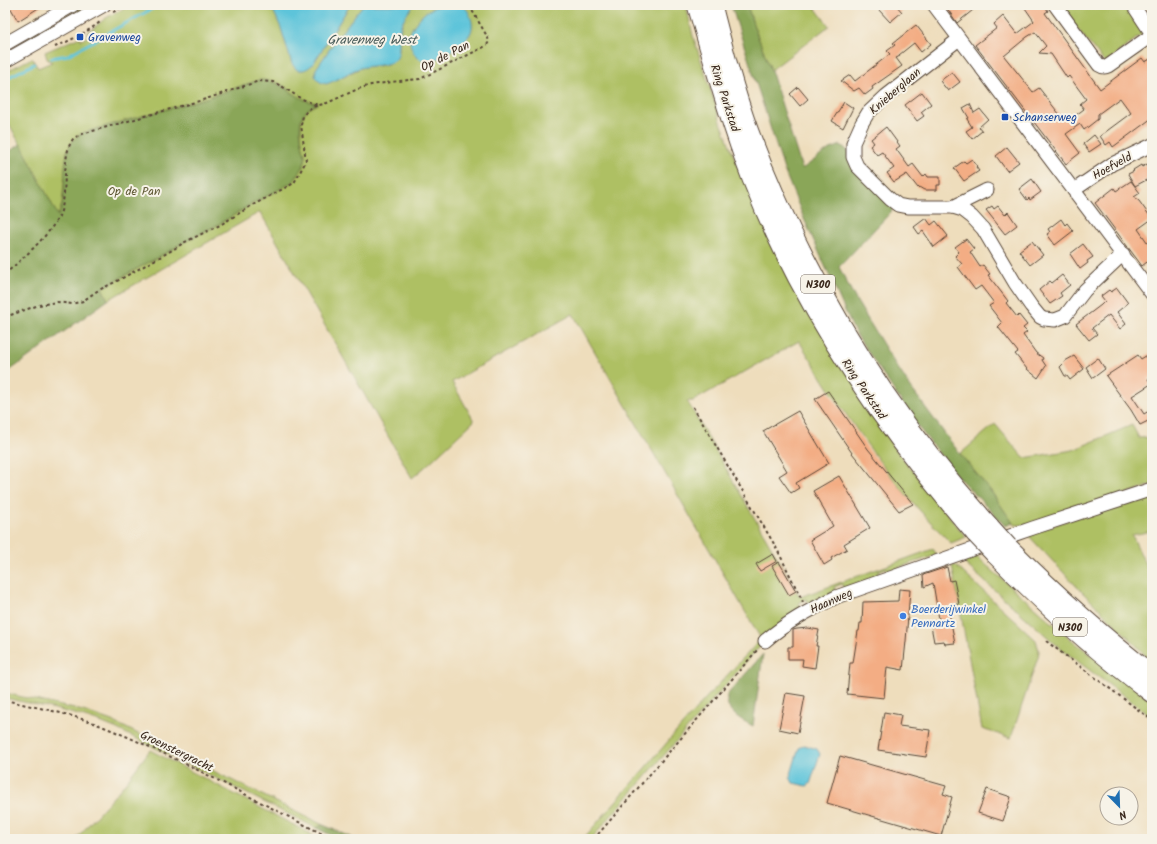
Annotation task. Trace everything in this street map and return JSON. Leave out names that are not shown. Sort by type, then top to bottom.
[{"type":"highway","name":"Ring Parkstad","points":[[697,5],[715,70],[752,178],[776,232],[809,298],[856,378],[926,474],[1002,550],[1099,633],[1152,675]]},
{"type":"highway","name":"Ring Parkstad","points":[[712,5],[730,72],[749,132],[788,224],[816,280],[843,329],[895,409],[948,478],[983,530]]},
{"type":"highway","name":"Ring Parkstad","points":[[1002,550],[1036,596],[1086,641],[1152,693]]},
{"type":"street","points":[[17,54],[7,39],[73,5]]},
{"type":"street","points":[[5,61],[104,5]]},
{"type":"street","points":[[934,5],[1152,294]]},
{"type":"street","points":[[1055,5],[1098,65],[1101,67],[1108,66],[1152,35],[1133,5]]},
{"type":"street","name":"Knieberglaan","points":[[960,39],[876,104],[865,118],[854,143],[853,156],[857,166],[894,202],[903,207],[953,207],[963,210],[977,221],[1015,283],[1031,306],[1040,317],[1044,319],[1055,320],[1065,316],[1085,290],[1122,254]]},
{"type":"street","name":"Hoefveld","points":[[1074,190],[1112,164],[1152,145]]},
{"type":"street","name":"Knieberglaan","points":[[953,207],[986,190]]},
{"type":"street","name":"Haanweg","points":[[765,641],[778,630],[808,611],[836,597],[1034,528],[1152,489]]},
{"type":"path","name":"Op de Pan","points":[[10,314],[40,305],[57,302],[72,304],[83,301],[97,291],[294,183],[306,161],[301,120],[306,112],[312,107],[327,103],[358,89],[371,85],[420,80],[486,46],[489,42],[488,38],[469,5]]},
{"type":"path","points":[[5,274],[26,256],[60,215],[68,152],[71,142],[82,134],[206,99],[259,81],[273,82],[283,86],[300,98],[314,104],[320,104]]},
{"type":"path","points":[[5,312],[10,314]]},
{"type":"path","points":[[5,317],[10,314]]},
{"type":"path","points":[[693,407],[778,549],[808,611]]},
{"type":"path","points":[[594,839],[765,641]]},
{"type":"path","points":[[1046,641],[1152,720]]},
{"type":"path","name":"Groenstergracht","points":[[5,700],[58,712],[103,726],[189,766],[333,839]]},
{"type":"green space","points":[[85,5],[92,5],[23,43],[19,42]]},
{"type":"green space","points":[[130,5],[271,5],[281,28],[292,64],[300,70],[303,70],[313,64],[350,5],[363,5],[338,37],[316,69],[326,84],[363,67],[386,65],[399,52],[401,27],[405,16],[414,5],[455,5],[434,8],[419,19],[414,26],[410,41],[412,49],[417,56],[425,62],[437,59],[449,52],[461,44],[469,35],[472,28],[471,19],[467,10],[461,5],[686,5],[693,36],[722,125],[738,167],[893,446],[966,537],[951,543],[908,497],[850,421],[799,341],[693,401],[687,401],[800,597],[933,549],[937,555],[900,567],[890,574],[887,572],[886,568],[878,571],[878,579],[843,588],[842,584],[834,587],[836,591],[813,605],[808,603],[806,599],[799,603],[801,606],[799,612],[772,632],[591,839],[583,839],[705,699],[761,639],[573,314],[452,382],[474,421],[412,478],[260,212],[108,300],[102,288],[219,224],[298,176],[305,161],[301,137],[301,120],[305,111],[317,104],[300,98],[282,85],[259,80],[206,98],[82,133],[67,151],[62,204],[58,216],[5,116],[5,72],[32,58],[38,68],[52,62],[47,59],[45,52],[80,37],[81,40],[87,37],[87,33],[106,18]]},
{"type":"green space","points":[[731,5],[747,5],[771,70],[802,169],[828,150],[841,145],[848,151],[894,206],[891,212],[839,267],[856,300],[911,388],[960,454],[990,490],[1013,523],[1005,526],[956,475],[919,428],[854,331],[784,170]]},
{"type":"green space","points":[[747,5],[813,5],[829,26],[771,70]]},
{"type":"green space","points":[[1058,5],[1129,5],[1146,31],[1105,63]]},
{"type":"green space","name":"Op de Pan","points":[[259,80],[275,83],[303,99],[318,103],[306,111],[301,121],[300,127],[305,158],[302,169],[293,182],[102,288],[108,300],[5,374],[5,154],[21,144],[58,216],[64,195],[68,149],[74,140],[82,133],[206,98]]},
{"type":"green space","points":[[995,424],[1024,458],[1073,450],[1132,425],[1139,438],[1152,437],[1152,485],[1032,525],[1014,525],[990,490],[960,454]]},
{"type":"green space","points":[[1152,492],[1152,531],[1132,535],[1147,568],[1152,567],[1152,663],[1027,534]]},
{"type":"green space","points":[[973,554],[976,555],[1073,641],[1152,701],[1152,717],[1060,648],[965,564],[965,557]]},
{"type":"green space","points":[[955,565],[1036,640],[1039,651],[1038,657],[1011,738],[982,729],[952,566]]},
{"type":"green space","points":[[763,654],[753,726],[734,714],[728,706],[727,695]]},
{"type":"green space","points":[[5,693],[83,711],[112,721],[323,825],[316,828],[115,728],[75,714],[5,698]]},
{"type":"green space","points":[[150,750],[318,839],[76,839],[122,787]]},
{"type":"green space","points":[[323,825],[354,839],[339,839],[316,828]]},
{"type":"water","name":"Gravenweg West","points":[[271,5],[350,5],[313,64],[306,69],[297,70],[292,64],[281,28]]},
{"type":"water","name":"Gravenweg West","points":[[363,5],[414,5],[401,26],[399,33],[398,57],[392,62],[360,68],[326,84],[320,82],[315,77],[316,69],[338,37]]},
{"type":"water","name":"Gravenweg West","points":[[460,5],[467,9],[472,24],[470,34],[459,45],[436,59],[424,61],[419,58],[412,49],[410,43],[413,26],[426,12],[433,8],[438,6]]},
{"type":"water","points":[[804,745],[817,749],[820,754],[810,784],[807,786],[793,783],[790,777],[799,748]]},
{"type":"building","points":[[9,5],[43,5],[18,21]]},
{"type":"building","points":[[886,5],[896,5],[902,12],[890,22],[878,9]]},
{"type":"building","points":[[945,5],[969,5],[973,10],[957,23]]},
{"type":"building","points":[[1023,5],[1044,5],[1048,11],[1045,13],[1100,89],[1142,58],[1145,62],[1152,58],[1152,118],[1113,147],[1110,142],[1106,145],[1100,136],[1131,113],[1120,98],[1098,114],[1098,119],[1084,130],[1080,124],[1066,134],[1080,153],[1066,164],[975,45],[997,28],[994,24],[1003,16],[1017,34],[1034,21]],"holes":[[[1035,32],[1046,46],[1039,53],[1051,54],[1067,78],[1069,76],[1086,99],[1080,104],[1084,109],[1068,121],[1060,115],[1039,88],[1033,92],[1004,56]]]},
{"type":"building","points":[[916,25],[931,44],[921,52],[914,43],[896,58],[902,66],[872,87],[873,89],[865,95],[859,88],[854,91],[841,81],[850,75],[855,81],[890,54],[887,51],[895,45],[893,43]]},
{"type":"building","points":[[952,72],[960,82],[948,91],[940,81]]},
{"type":"building","points":[[798,87],[808,99],[800,106],[790,94]]},
{"type":"building","points":[[922,92],[931,104],[921,112],[924,116],[917,121],[905,105]]},
{"type":"building","points":[[844,102],[853,108],[843,128],[832,121]]},
{"type":"building","points":[[970,104],[974,113],[980,109],[988,119],[979,127],[982,131],[972,139],[966,131],[972,127],[963,108]]},
{"type":"building","points":[[886,127],[900,146],[896,149],[909,167],[913,164],[923,177],[926,174],[928,177],[940,177],[940,185],[937,185],[937,190],[924,190],[919,187],[918,188],[907,174],[894,182],[887,173],[894,168],[882,152],[877,155],[870,146],[874,143],[871,139]]},
{"type":"building","points":[[1094,135],[1101,144],[1089,152],[1083,144]]},
{"type":"building","points":[[1007,147],[1019,162],[1007,171],[996,156]]},
{"type":"building","points":[[972,159],[979,171],[964,181],[954,168],[964,161],[966,163]]},
{"type":"building","points":[[1147,164],[1152,173],[1152,177],[1135,186],[1128,174],[1141,165],[1142,167]]},
{"type":"building","points":[[1032,179],[1041,192],[1030,200],[1029,198],[1027,200],[1019,189]]},
{"type":"building","points":[[1131,181],[1140,193],[1134,197],[1139,201],[1152,219],[1138,229],[1152,249],[1152,270],[1147,262],[1142,266],[1095,203],[1114,188],[1116,191]]},
{"type":"building","points":[[992,206],[994,209],[998,206],[1005,215],[1008,212],[1017,225],[1005,234],[986,210]]},
{"type":"building","points":[[926,218],[931,225],[936,221],[948,236],[934,247],[923,231],[919,234],[914,227]]},
{"type":"building","points":[[1061,219],[1065,225],[1067,223],[1073,231],[1055,245],[1047,234],[1050,232],[1048,229]]},
{"type":"building","points":[[966,239],[974,249],[970,252],[980,267],[983,265],[990,274],[988,275],[1008,301],[1006,303],[1017,317],[1019,315],[1027,325],[1023,328],[1027,332],[1023,335],[1036,353],[1043,358],[1042,360],[1046,366],[1038,378],[1027,369],[1015,354],[1018,352],[998,327],[1002,323],[989,306],[994,303],[981,286],[975,290],[958,267],[962,264],[955,256],[959,252],[955,247]]},
{"type":"building","points":[[1032,241],[1043,255],[1030,265],[1019,251]]},
{"type":"building","points":[[1083,244],[1093,257],[1080,269],[1070,254]]},
{"type":"building","points":[[1062,275],[1070,285],[1060,293],[1062,296],[1050,304],[1039,290],[1050,281],[1052,283]]},
{"type":"building","points":[[1117,288],[1128,303],[1117,312],[1126,324],[1120,329],[1109,315],[1092,328],[1097,334],[1089,340],[1076,324],[1105,301],[1101,296],[1109,290],[1111,292]]},
{"type":"building","points":[[1152,352],[1152,377],[1148,379],[1151,384],[1132,396],[1144,414],[1152,409],[1152,419],[1140,425],[1106,376],[1138,355],[1141,359]]},
{"type":"building","points":[[1074,356],[1084,369],[1070,380],[1067,376],[1065,376],[1060,367],[1065,361]]},
{"type":"building","points":[[1098,358],[1105,369],[1093,378],[1086,367]]},
{"type":"building","points":[[828,391],[868,449],[913,504],[899,511],[852,453],[815,399]]},
{"type":"building","points":[[798,411],[829,463],[796,483],[799,488],[791,493],[779,476],[787,471],[763,431]]},
{"type":"building","points":[[839,476],[870,528],[844,544],[847,549],[831,558],[832,560],[824,565],[810,540],[833,526],[813,491]]},
{"type":"building","points":[[773,554],[777,561],[760,571],[756,564]]},
{"type":"building","points":[[779,562],[796,591],[789,595],[772,566]]},
{"type":"building","points":[[947,567],[950,581],[954,580],[959,604],[948,607],[955,643],[945,644],[944,641],[934,642],[931,626],[940,625],[933,583],[924,587],[923,575]]},
{"type":"building","points":[[899,589],[910,590],[903,670],[887,667],[884,698],[847,694],[850,663],[853,663],[858,631],[860,623],[862,623],[863,602],[898,601]]},
{"type":"building","points":[[808,628],[819,630],[816,646],[818,646],[815,668],[802,666],[803,659],[788,659],[788,647],[793,647],[793,630]]},
{"type":"building","points":[[786,693],[805,696],[798,733],[779,729]]},
{"type":"building","points":[[884,712],[901,715],[899,726],[930,730],[926,757],[878,750]]},
{"type":"building","points":[[840,756],[946,786],[943,794],[952,797],[941,836],[827,803]]},
{"type":"building","points":[[987,789],[1011,797],[1003,821],[978,813]]},
{"type":"waterway","points":[[51,58],[68,55],[159,5]]},
{"type":"waterway","points":[[5,79],[34,64]]},
{"type":"place","name":"Gravenweg","points":[[80,37]]},
{"type":"place","name":"Schanserweg","points":[[1005,117]]},
{"type":"place","name":"Boerderijwinkel Pennartz","points":[[903,616]]}]
